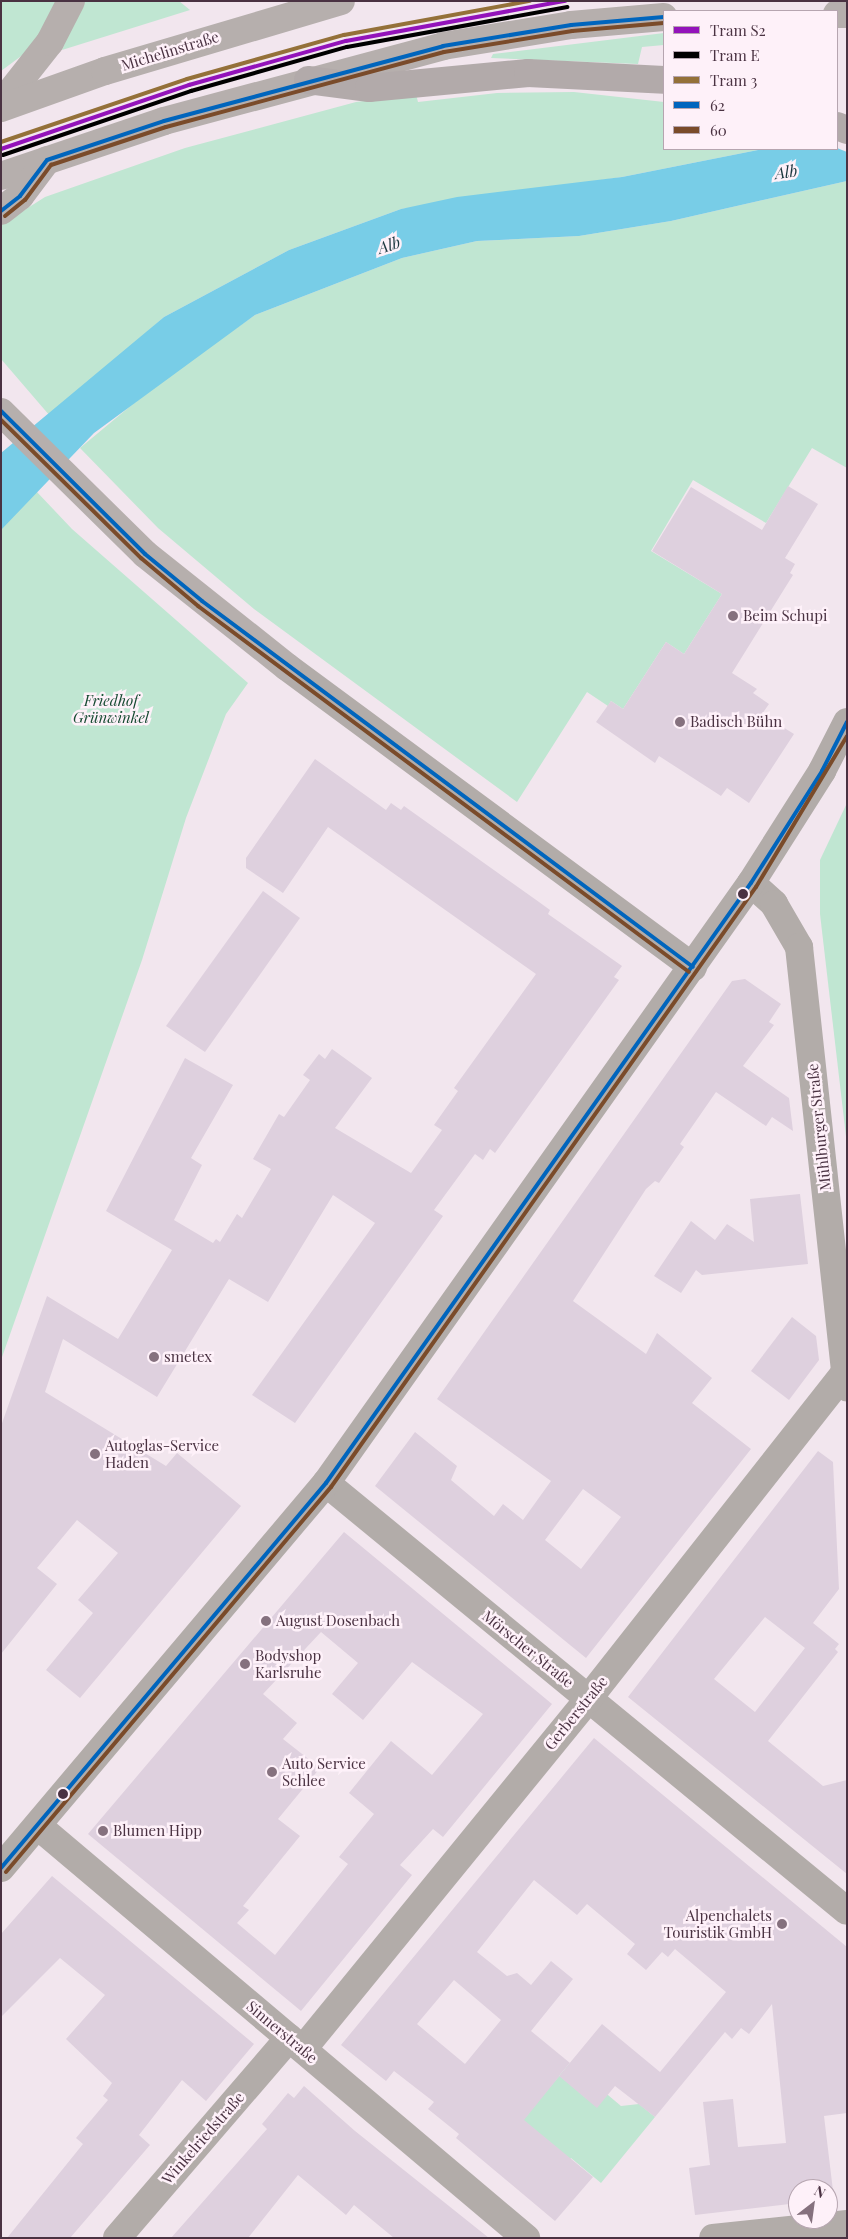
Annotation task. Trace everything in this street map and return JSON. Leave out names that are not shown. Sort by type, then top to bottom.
[{"type":"highway","points":[[308,80],[369,88],[467,77],[582,72],[663,80]]},
{"type":"main road","points":[[1,104],[50,42],[71,1]]},
{"type":"main road","name":"Michelinstraße","points":[[1,108],[114,68],[329,2]]},
{"type":"main road","points":[[1,176],[47,160],[308,80],[443,46],[571,25],[663,17]]},
{"type":"main road","points":[[1,211],[20,196],[47,160]]},
{"type":"main road","points":[[2,413],[145,554],[287,667]]},
{"type":"street","points":[[287,667],[693,967]]},
{"type":"street","points":[[1,1868],[326,1483],[751,883],[822,772],[847,722]]},
{"type":"street","name":"Mühlburger Straße","points":[[751,883],[774,904],[799,947],[846,1380]]},
{"type":"street","name":"Gerberstraße","points":[[296,2043],[588,1699],[846,1380]]},
{"type":"street","name":"Mörscher Straße","points":[[326,1483],[847,1911]]},
{"type":"street","name":"Sinnerstraße","points":[[38,1826],[526,2238]]},
{"type":"street","name":"Winkelriedstraße","points":[[116,2238],[296,2043]]},
{"type":"street","points":[[713,2238],[847,2224]]},
{"type":"green space","points":[[1,1],[57,1],[50,20],[24,54],[1,71]]},
{"type":"green space","points":[[81,1],[179,1],[190,10],[62,50]]},
{"type":"green space","points":[[663,33],[663,45],[642,47],[638,64],[491,58],[493,54]]},
{"type":"green space","points":[[574,92],[663,102],[663,150],[758,150],[622,177],[401,209],[289,250],[164,317],[50,416],[1,359],[1,225],[45,197],[185,148],[356,102],[416,94],[418,102],[497,93]]},
{"type":"green space","points":[[847,181],[847,468],[812,448],[766,523],[693,480],[651,551],[722,594],[684,654],[666,642],[623,709],[611,701],[608,706],[587,692],[517,802],[254,609],[158,528],[80,448],[157,384],[255,315],[402,258],[477,241],[579,236],[671,221]]},
{"type":"green space","name":"Friedhof Grünwinkel","points":[[1,454],[72,529],[248,683],[226,714],[186,818],[142,960],[1,1360]]},
{"type":"green space","points":[[847,803],[847,1145],[820,914],[820,860]]},
{"type":"green space","points":[[570,2063],[621,2106],[639,2104],[655,2117],[601,2183],[571,2158],[565,2165],[519,2124]]},
{"type":"water","name":"Alb","points":[[838,148],[847,152],[847,181],[671,221],[579,236],[477,241],[402,258],[255,315],[94,433],[1,530],[1,453],[164,317],[289,250],[401,209],[457,197],[622,177],[758,150],[838,150]]},
{"type":"building","points":[[788,486],[818,504],[785,558],[795,564],[790,573],[793,575],[732,673],[757,689],[753,693],[769,704],[762,714],[794,734],[749,803],[727,788],[721,796],[659,756],[655,763],[596,722],[611,701],[623,709],[666,642],[684,654],[722,594],[652,551],[691,487],[762,530]]},
{"type":"building","points":[[315,759],[386,810],[391,803],[401,810],[404,806],[539,902],[550,910],[548,914],[622,966],[614,977],[619,980],[495,1153],[490,1149],[483,1160],[475,1154],[434,1210],[443,1216],[295,1423],[252,1395],[375,1223],[333,1195],[268,1302],[229,1279],[157,1397],[63,1339],[45,1392],[166,1466],[177,1453],[241,1506],[80,1698],[46,1670],[93,1613],[78,1600],[118,1553],[77,1520],[37,1568],[57,1584],[1,1654],[1,1426],[47,1296],[118,1339],[172,1250],[106,1211],[185,1058],[233,1085],[191,1158],[202,1165],[174,1220],[213,1243],[216,1239],[220,1242],[237,1214],[242,1218],[271,1169],[253,1159],[279,1114],[284,1117],[310,1080],[303,1075],[319,1054],[325,1059],[332,1049],[372,1078],[335,1128],[411,1173],[442,1130],[434,1125],[458,1091],[454,1088],[536,974],[328,827],[283,893],[246,868],[246,858]]},
{"type":"building","points":[[263,891],[300,918],[205,1052],[166,1026]]},
{"type":"building","points":[[745,979],[781,1004],[769,1022],[774,1025],[743,1066],[789,1098],[793,1131],[772,1117],[766,1126],[716,1092],[680,1144],[684,1147],[659,1183],[655,1181],[646,1189],[573,1301],[646,1354],[657,1333],[712,1378],[692,1403],[751,1449],[586,1658],[375,1486],[415,1432],[457,1466],[451,1480],[494,1516],[503,1504],[523,1520],[551,1481],[437,1399],[732,981]],"holes":[[[583,1489],[621,1517],[581,1569],[545,1540]]]},
{"type":"building","points":[[800,1194],[808,1264],[702,1275],[696,1270],[681,1293],[654,1276],[691,1221],[715,1240],[727,1224],[754,1242],[750,1199]]},
{"type":"building","points":[[792,1317],[816,1336],[819,1360],[789,1400],[751,1371]]},
{"type":"building","points":[[818,1451],[833,1462],[839,1589],[813,1623],[839,1644],[835,1649],[838,1652],[768,1741],[823,1786],[847,1780],[847,1874],[628,1697]],"holes":[[[765,1617],[805,1648],[755,1712],[714,1679]]]},
{"type":"building","points":[[344,1532],[552,1704],[443,1837],[433,1829],[400,1865],[412,1875],[301,2011],[88,1834]],"holes":[[[321,1632],[358,1663],[332,1694],[363,1720],[412,1662],[483,1714],[432,1775],[391,1741],[349,1793],[374,1814],[339,1857],[348,1864],[275,1955],[237,1923],[249,1910],[243,1906],[300,1836],[278,1819],[320,1768],[283,1739],[297,1723],[263,1694]]]},
{"type":"building","points":[[594,1738],[847,1947],[847,2113],[824,2116],[832,2179],[788,2179],[788,2204],[695,2215],[689,2168],[710,2165],[703,2102],[733,2099],[738,2147],[786,2143],[772,2004],[749,2034],[741,2028],[732,2039],[725,2032],[655,2117],[615,2086],[597,2108],[559,2076],[524,2120],[593,2177],[555,2221],[456,2138],[459,2134],[428,2109],[434,2102],[394,2071],[386,2081],[341,2045]],"holes":[[[534,1880],[577,1915],[587,1904],[635,1944],[627,1954],[646,1970],[662,1952],[668,1957],[675,1949],[726,1992],[660,2072],[602,2024],[570,2063],[531,2031],[573,1979],[551,1961],[531,1985],[517,1973],[507,1976],[477,1952]],[[454,1980],[501,2020],[465,2064],[417,2024]]]},
{"type":"building","points":[[52,1876],[254,2044],[206,2101],[182,2080],[139,2135],[150,2145],[70,2238],[7,2238],[83,2144],[76,2138],[108,2100],[103,2096],[112,2083],[66,2039],[105,1995],[60,1958],[1,2017],[1,1934]]},
{"type":"building","points":[[304,2086],[355,2131],[489,2238],[394,2238],[354,2205],[346,2215],[298,2175],[248,2238],[171,2238],[267,2129],[262,2124],[288,2093],[294,2098]]},
{"type":"tram line","name":"3","points":[[1,142],[187,79],[344,35],[530,1]]},
{"type":"tram line","name":"S2","points":[[1,149],[189,85],[346,41],[565,1]]},
{"type":"tram line","name":"E","points":[[3,155],[191,91],[347,47],[567,7]]},
{"type":"transit line","name":"62","points":[[1,211],[20,196],[47,160],[164,121],[443,46],[571,25],[663,17]]},
{"type":"transit line","name":"60","points":[[5,216],[25,200],[51,165],[166,127],[444,52],[572,31],[663,23]]},
{"type":"transit line","name":"62","points":[[1,411],[145,554],[202,601],[693,967]]},
{"type":"transit line","name":"60","points":[[1,420],[141,558],[198,606],[689,972]]},
{"type":"transit line","name":"62","points":[[1,1868],[326,1483],[751,883],[822,771],[847,722]]},
{"type":"transit line","name":"60","points":[[6,1872],[331,1487],[756,887],[847,736]]},
{"type":"place","name":"Beim Schupi","points":[[733,616]]},
{"type":"place","name":"Badisch Bühn","points":[[680,722]]},
{"type":"place","name":"smetex","points":[[154,1357]]},
{"type":"place","name":"Autoglas-Service Haden","points":[[95,1454]]},
{"type":"place","name":"August Dosenbach","points":[[266,1621]]},
{"type":"place","name":"Bodyshop Karlsruhe","points":[[245,1664]]},
{"type":"place","name":"Auto Service Schlee","points":[[272,1772]]},
{"type":"place","name":"Blumen Hipp","points":[[103,1831]]},
{"type":"place","name":"Alpenchalets Touristik GmbH","points":[[782,1924]]}]
